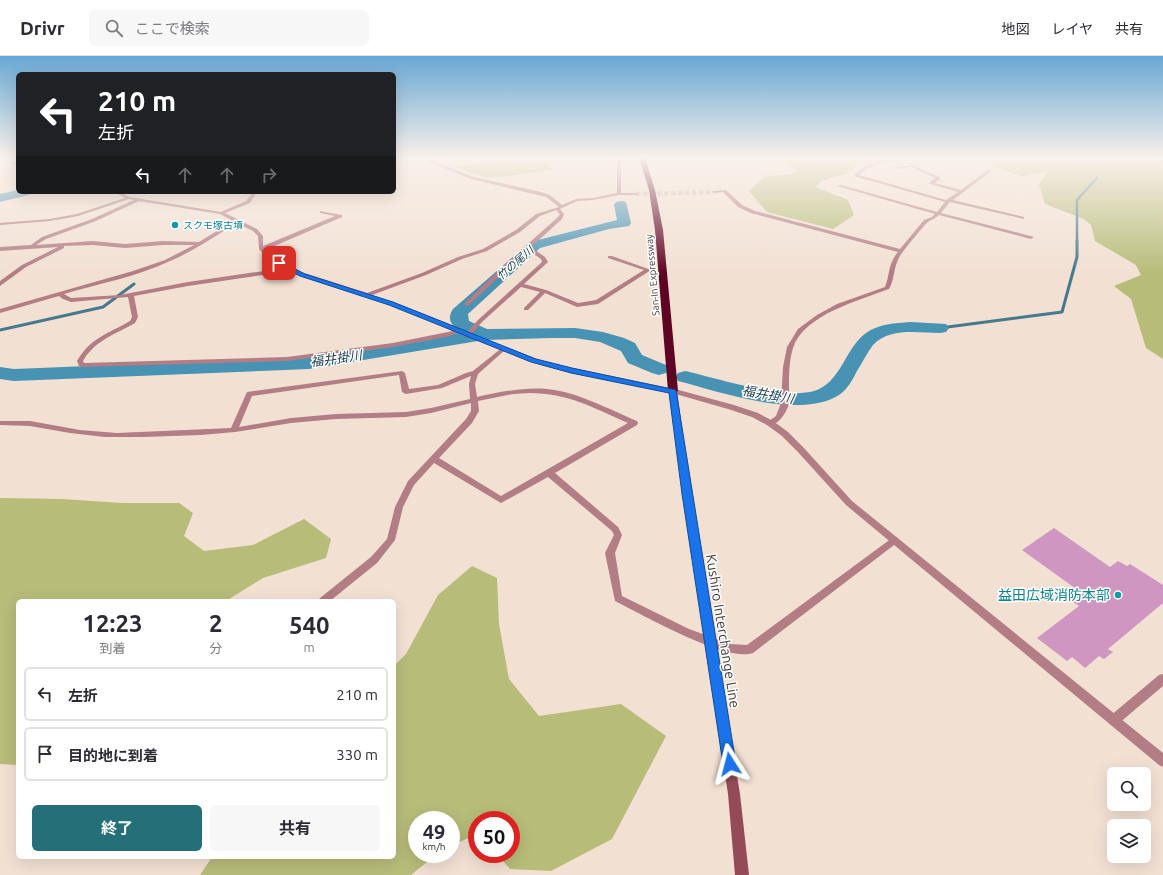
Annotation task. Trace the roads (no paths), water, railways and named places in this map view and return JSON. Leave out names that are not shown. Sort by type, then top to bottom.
[{"type":"highway","name":"San-In Expressway","points":[[653,196],[659,230],[673,391]]},
{"type":"main road","name":"Kushiro Interchange Line","points":[[673,391],[687,494],[734,794],[742,875]]},
{"type":"street","points":[[125,196],[221,213],[255,230],[260,236],[261,248],[269,257],[289,269],[428,317],[458,331],[534,360],[571,370],[673,391],[731,407],[770,422],[800,449],[849,503],[1163,761]]},
{"type":"street","points":[[221,213],[248,202],[253,196]]},
{"type":"street","points":[[467,304],[560,218],[562,214],[560,208],[548,196]]},
{"type":"street","points":[[367,295],[424,274],[460,258],[485,250],[518,231],[538,215],[560,208],[576,200],[607,196]]},
{"type":"street","points":[[730,196],[740,206],[767,217],[901,251]]},
{"type":"street","points":[[875,196],[938,214],[1031,237]]},
{"type":"street","points":[[931,196],[1022,218]]},
{"type":"street","points":[[770,422],[779,417],[785,403],[786,367],[790,346],[800,330],[819,316],[839,305],[887,288],[891,279],[892,267],[901,251],[926,221],[934,218],[955,196]]},
{"type":"street","points":[[0,224],[50,220],[78,215],[129,198]]},
{"type":"street","points":[[32,246],[44,238],[94,220],[140,199]]},
{"type":"street","points":[[261,248],[270,246],[340,216],[322,212]]},
{"type":"street","points":[[0,312],[167,261],[236,221]]},
{"type":"street","points":[[0,249],[93,243],[126,246],[163,243],[200,243]]},
{"type":"street","points":[[0,284],[24,266],[63,246]]},
{"type":"street","points":[[468,335],[480,321],[545,262],[543,258],[527,247]]},
{"type":"street","points":[[520,285],[544,291],[577,305],[598,302],[648,270],[610,257]]},
{"type":"street","points":[[61,294],[64,298],[71,300],[131,296],[188,284],[289,269]]},
{"type":"street","points":[[526,309],[544,291]]},
{"type":"street","points":[[131,296],[135,317],[133,322],[107,334],[96,341],[84,353],[80,361],[81,365],[287,359],[393,345],[446,335],[458,331]]},
{"type":"street","points":[[234,430],[249,394],[402,373],[406,392],[440,387],[468,374],[475,373],[503,349]]},
{"type":"street","points":[[325,599],[374,560],[391,540],[399,507],[411,483],[469,421],[475,411],[472,399],[472,384],[475,373]]},
{"type":"street","points":[[0,423],[10,422],[35,424],[81,433],[180,434],[234,430],[294,420],[339,416],[389,416],[416,413],[451,406],[472,399],[522,392],[546,391],[565,395],[634,423],[501,500],[434,458]]},
{"type":"street","points":[[548,473],[615,529],[618,535],[610,553],[618,598],[685,632],[730,649],[749,650],[895,540]]},
{"type":"street","points":[[1114,720],[1163,679]]},
{"type":"waterway","points":[[0,198],[7,196]]},
{"type":"waterway","points":[[940,328],[1062,312],[1077,257],[1077,200],[1080,196]]},
{"type":"waterway","name":"竹の尾川","points":[[484,335],[460,324],[459,313],[535,245],[608,225],[624,223],[621,205]]},
{"type":"waterway","points":[[0,330],[103,307],[134,284]]},
{"type":"waterway","name":"福井掛川","points":[[685,377],[751,393],[787,399],[816,397],[829,392],[841,382],[861,349],[873,336],[880,332],[895,328],[940,328]]},
{"type":"waterway","name":"福井掛川","points":[[484,335],[575,333],[603,337],[628,347],[635,359],[659,369]]},
{"type":"waterway","name":"福井掛川","points":[[0,373],[14,375],[309,363],[484,335]]},
{"type":"place","name":"スクモ塚古墳","points":[[175,225]]},
{"type":"place","name":"益田広域消防本部","points":[[1118,595]]}]
